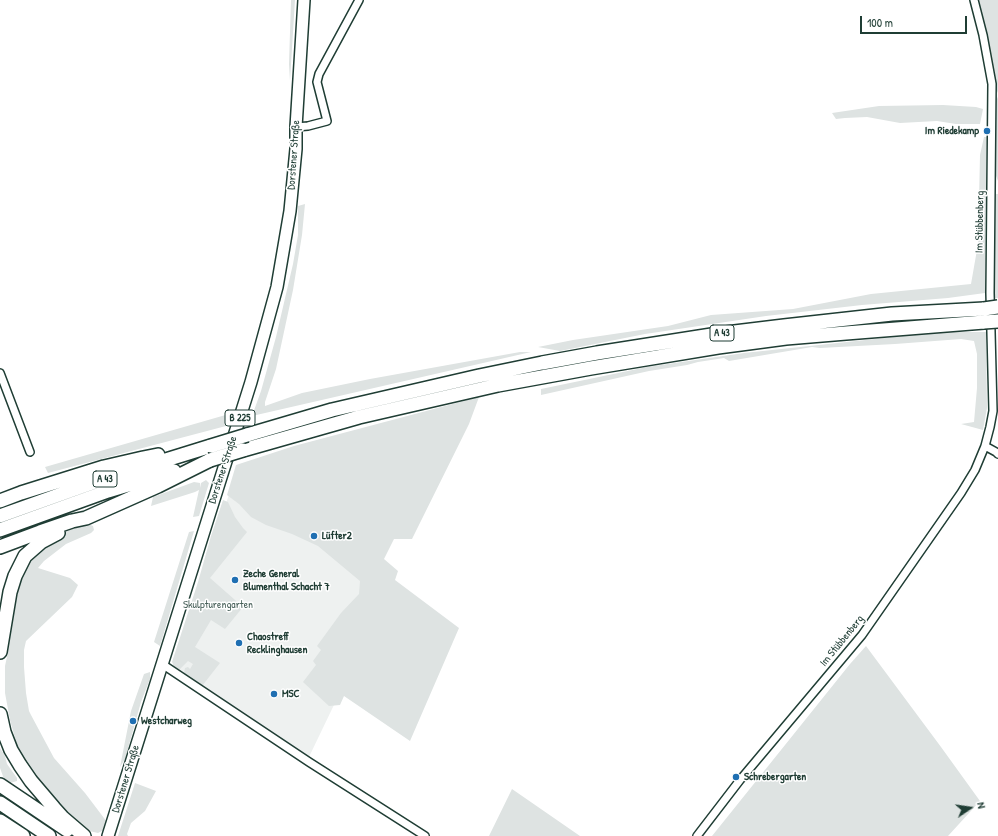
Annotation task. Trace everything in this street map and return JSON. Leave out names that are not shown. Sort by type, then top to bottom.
[{"type":"highway","name":"A 43","points":[[0,516],[95,482],[340,408],[542,363],[718,334],[784,326],[892,314],[998,308]]},
{"type":"highway","name":"A 43","points":[[0,530],[108,491],[243,450],[374,414],[498,385],[711,348],[786,338],[998,321]]},
{"type":"highway","points":[[0,501],[104,467],[142,458],[211,446]]},
{"type":"highway","points":[[0,547],[72,521],[86,518],[158,486],[210,460]]},
{"type":"highway","points":[[0,496],[21,493]]},
{"type":"highway","points":[[0,652],[10,592],[15,576],[25,556],[41,542],[78,524],[86,518]]},
{"type":"highway","points":[[0,714],[11,750],[20,765],[63,818],[84,836]]},
{"type":"highway","points":[[0,785],[75,836]]},
{"type":"highway","points":[[0,803],[49,836]]},
{"type":"highway","points":[[0,821],[22,836]]},
{"type":"highway","points":[[0,833],[6,836]]},
{"type":"main road","name":"Dorstener Straße","points":[[108,836],[251,382],[277,287],[290,211],[296,149],[304,0]]},
{"type":"street","points":[[296,127],[308,126],[328,121],[317,82],[319,74],[359,0]]},
{"type":"street","name":"Im Stübbenberg","points":[[697,836],[740,780],[862,636],[992,446],[990,428],[992,411],[990,293],[995,192],[992,84],[983,35],[974,0]]},
{"type":"street","points":[[0,373],[30,452]]},
{"type":"street","points":[[992,446],[998,454]]},
{"type":"street","points":[[162,664],[309,762],[425,836]]},
{"type":"shaded area","name":"Zeche General Blumenthal Schacht 7","points":[[235,476],[394,580],[308,759],[173,665]]},
{"type":"green space","points":[[291,0],[295,0],[290,81],[289,64]]},
{"type":"green space","points":[[977,0],[998,0],[998,93],[994,85],[988,41]]},
{"type":"green space","points":[[994,90],[998,99],[998,181],[995,173]]},
{"type":"green space","points":[[943,105],[976,107],[983,109],[980,124],[956,124],[937,121],[900,123],[867,117],[836,119],[832,113],[879,106]]},
{"type":"green space","points":[[984,137],[987,137],[985,293],[766,316],[645,334],[560,351],[538,347],[573,340],[668,326],[711,315],[793,309],[871,294],[971,284],[978,244],[980,155]]},
{"type":"green space","points":[[993,194],[998,194],[998,298],[992,298]]},
{"type":"green space","points":[[305,204],[302,235],[293,290],[276,369],[265,406],[302,393],[370,379],[520,352],[531,352],[252,416],[261,391],[276,337],[293,264],[298,235],[298,206]]},
{"type":"green space","points":[[940,332],[986,332],[987,408],[983,430],[961,424],[974,422],[977,388],[977,354],[974,341],[961,339],[895,344],[820,348],[812,347],[729,361],[724,358],[649,371],[541,395],[541,389],[647,367],[744,353]]},
{"type":"green space","points":[[479,397],[469,424],[412,539],[394,539],[384,559],[398,571],[395,580],[459,628],[410,741],[344,696],[340,705],[329,706],[303,682],[316,665],[313,661],[321,650],[317,646],[341,613],[359,594],[360,581],[318,546],[292,534],[266,525],[251,517],[239,504],[227,495],[236,465],[294,446]]},
{"type":"green space","points":[[229,414],[226,426],[48,473],[45,467]]},
{"type":"green space","points":[[206,480],[209,483],[199,516],[193,517],[199,490],[151,506],[153,497],[194,482],[200,483],[200,488],[201,483]]},
{"type":"green space","name":"Skulpturengarten","points":[[223,500],[228,502],[235,517],[247,532],[210,578],[243,607],[225,629],[211,620],[195,647],[220,663],[202,686],[184,673],[185,668],[188,667],[190,669],[193,664],[188,661],[179,670],[172,662]]},
{"type":"green space","points":[[88,524],[93,526],[94,530],[91,533],[66,544],[44,561],[38,568],[70,578],[78,585],[72,597],[26,641],[24,650],[24,667],[29,711],[54,758],[85,793],[107,822],[104,830],[98,833],[85,830],[78,825],[48,794],[29,768],[17,745],[5,693],[5,666],[13,606],[23,573],[34,555],[51,541],[65,532]]},
{"type":"green space","points":[[194,531],[160,646],[154,642],[189,532]]},
{"type":"green space","points":[[866,646],[980,801],[948,836],[712,836],[850,664]]},
{"type":"green space","points":[[150,672],[150,679],[141,702],[125,759],[120,767],[131,711],[144,674]]},
{"type":"green space","points":[[0,748],[5,756],[7,764],[17,778],[17,781],[10,783],[4,779],[0,768]]},
{"type":"green space","points":[[135,783],[156,791],[145,811],[131,823],[127,834],[128,836],[118,836]]},
{"type":"green space","points":[[512,789],[580,836],[489,836]]},
{"type":"place","name":"Im Riedekamp","points":[[987,131]]},
{"type":"place","name":"Lüfter2","points":[[314,536]]},
{"type":"place","name":"Zeche General Blumenthal Schacht 7","points":[[235,580]]},
{"type":"place","name":"Chaostreff Recklinghausen","points":[[239,643]]},
{"type":"place","name":"MSC","points":[[274,694]]},
{"type":"place","name":"Westcharweg","points":[[133,721]]},
{"type":"place","name":"Schrebergarten","points":[[736,777]]}]
